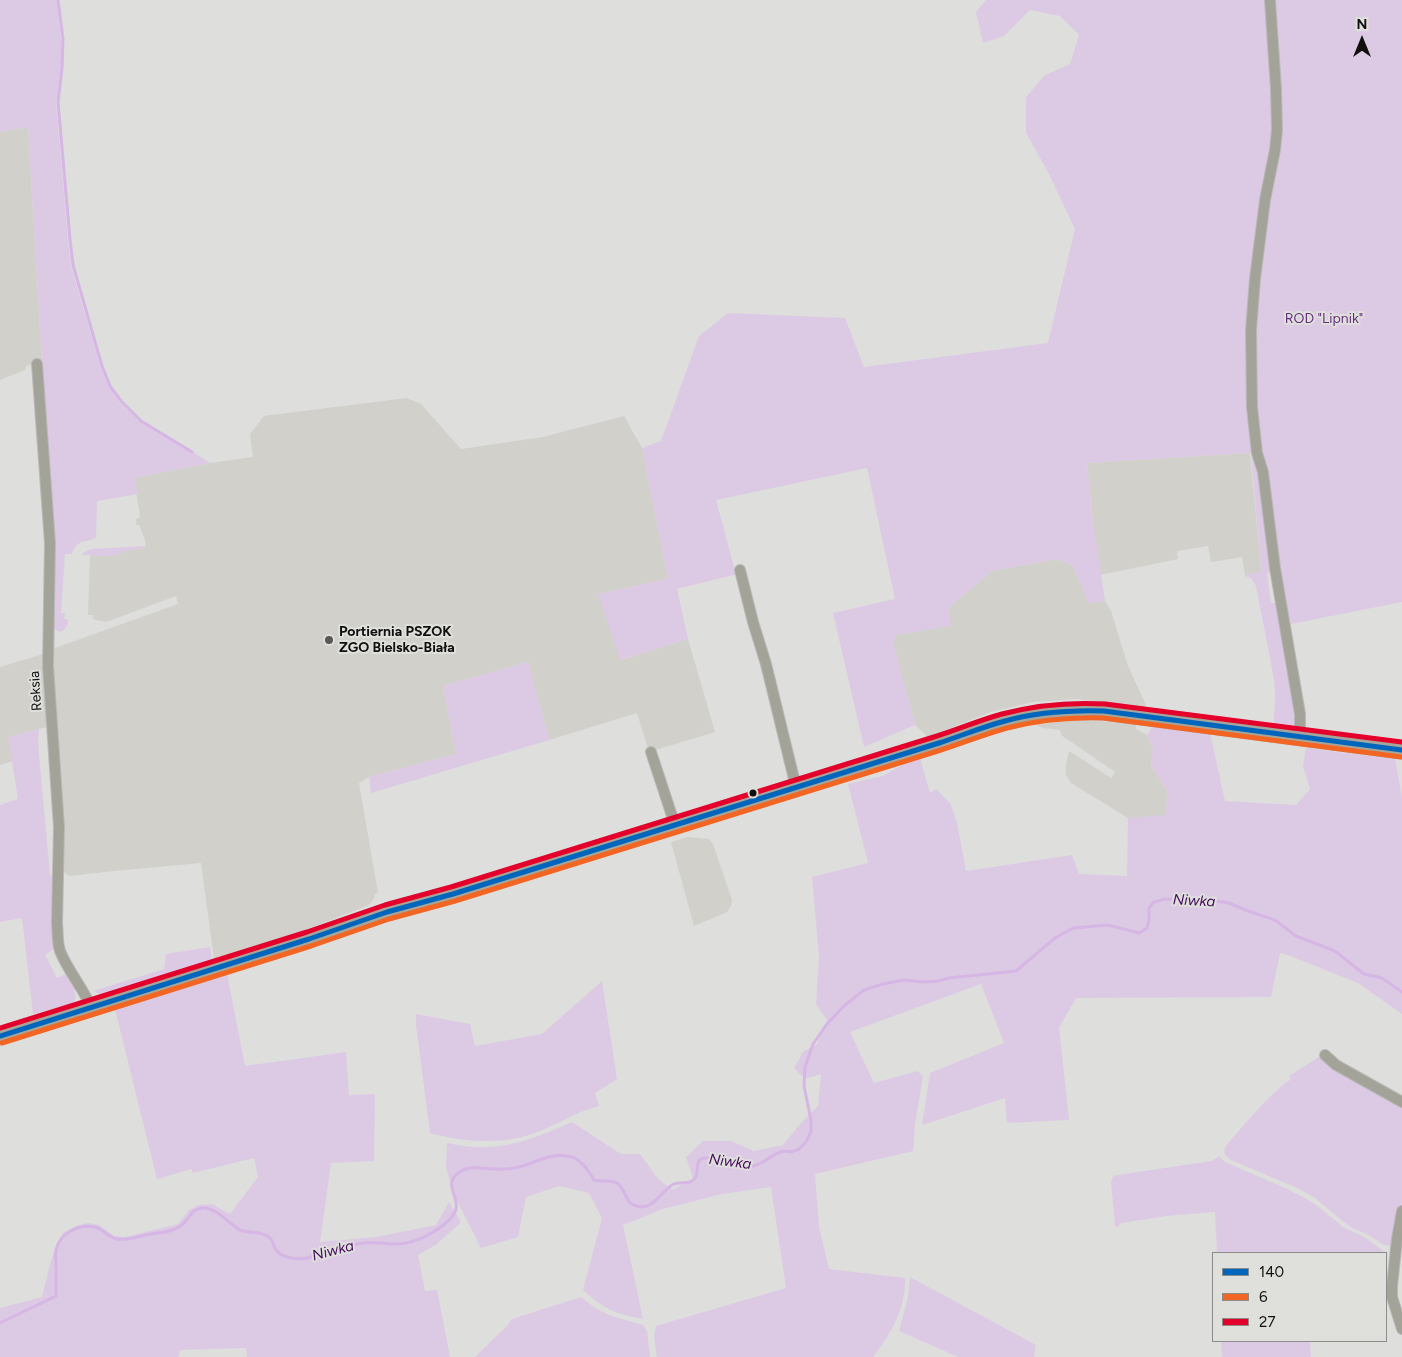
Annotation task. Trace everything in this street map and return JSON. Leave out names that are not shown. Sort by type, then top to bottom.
[{"type":"main road","points":[[0,1036],[309,939],[387,912],[453,894],[1004,721],[1045,712],[1074,710],[1104,712],[1402,750]]},
{"type":"street","points":[[1270,0],[1277,130],[1276,150],[1265,200],[1254,289],[1251,369],[1252,407],[1257,453],[1264,480],[1275,568],[1300,714],[1300,737]]},
{"type":"street","name":"Reksia","points":[[37,364],[50,543],[48,666],[59,827],[58,936],[60,949],[72,975],[92,1007]]},
{"type":"street","points":[[740,570],[766,664],[796,787]]},
{"type":"street","points":[[651,752],[675,825]]},
{"type":"street","points":[[1325,1055],[1336,1065],[1402,1102]]},
{"type":"street","points":[[1402,1211],[1397,1239],[1392,1296],[1402,1329]]},
{"type":"shaded area","points":[[28,127],[42,363],[26,366],[25,370],[0,380],[0,132]]},
{"type":"shaded area","points":[[407,398],[421,404],[461,449],[543,437],[624,416],[642,448],[668,579],[599,594],[621,660],[688,639],[715,732],[649,752],[637,713],[549,740],[528,662],[443,686],[456,754],[369,777],[359,783],[378,893],[375,894],[371,903],[305,930],[214,959],[201,863],[70,876],[64,871],[64,825],[52,649],[178,604],[176,596],[106,622],[93,619],[93,615],[88,615],[90,555],[113,556],[125,551],[146,547],[139,525],[136,525],[136,519],[140,517],[134,478],[210,463],[253,457],[250,434],[264,416]]},
{"type":"shaded area","points":[[1250,453],[1261,570],[1259,572],[1245,575],[1242,557],[1211,562],[1208,546],[1177,551],[1178,559],[1100,575],[1087,463]]},
{"type":"shaded area","points":[[1057,559],[1072,565],[1089,603],[1105,601],[1111,611],[1128,666],[1145,703],[1145,707],[1077,699],[1033,702],[991,712],[928,737],[915,725],[893,642],[897,635],[950,626],[949,607],[992,571]]},
{"type":"shaded area","points":[[43,654],[47,727],[8,737],[13,761],[0,765],[0,667]]},
{"type":"shaded area","points":[[1088,720],[1136,724],[1136,729],[1147,735],[1153,748],[1151,766],[1167,790],[1166,816],[1128,818],[1071,783],[1066,775],[1069,751],[1111,778],[1115,772],[1061,735],[1060,730],[1043,728],[1036,725]]},
{"type":"shaded area","points":[[688,837],[709,839],[713,844],[732,900],[727,912],[694,926],[671,842]]},
{"type":"green space","points":[[0,0],[57,0],[61,40],[61,69],[56,103],[71,266],[101,368],[109,387],[120,403],[140,422],[210,463],[134,478],[138,494],[97,501],[96,538],[81,542],[76,546],[72,554],[65,554],[61,613],[65,613],[64,619],[68,619],[68,623],[61,632],[52,626],[55,554],[28,127],[0,132]]},
{"type":"green space","name":"ROD \"Lipnik\"","points":[[986,0],[1402,0],[1402,602],[1291,624],[1280,567],[1273,572],[1267,573],[1271,603],[1278,603],[1296,710],[1294,724],[1291,727],[1274,724],[1274,681],[1256,586],[1251,578],[1245,576],[1261,570],[1251,453],[1087,463],[1092,514],[1105,601],[1089,604],[1072,565],[1057,559],[992,571],[949,607],[951,626],[897,635],[893,642],[915,725],[864,747],[833,613],[895,599],[867,468],[716,500],[734,567],[738,574],[677,589],[688,639],[620,660],[598,594],[668,579],[642,448],[661,441],[699,336],[728,313],[845,318],[864,367],[1048,343],[1075,229],[1048,172],[1026,133],[1026,97],[1045,75],[1070,64],[1079,35],[1060,16],[1030,10],[1004,36],[983,43],[976,12]]},
{"type":"green space","points":[[146,546],[113,556],[82,555],[84,552],[92,549]]},
{"type":"green space","points":[[528,662],[549,740],[371,793],[369,777],[456,754],[443,686]]},
{"type":"green space","points":[[1153,726],[1210,733],[1225,801],[1296,805],[1310,789],[1303,766],[1306,748],[1395,759],[1402,798],[1402,1014],[1358,983],[1280,953],[1271,997],[1076,998],[1059,1028],[1069,1120],[1007,1123],[1005,1098],[922,1125],[930,1073],[1004,1043],[981,984],[850,1032],[874,1083],[918,1071],[923,1076],[915,1124],[913,1151],[815,1174],[819,1227],[829,1269],[905,1278],[903,1300],[896,1320],[886,1339],[873,1357],[657,1357],[654,1337],[656,1326],[786,1288],[771,1187],[722,1194],[663,1209],[623,1225],[643,1319],[610,1310],[583,1290],[602,1218],[589,1193],[559,1186],[526,1197],[518,1237],[481,1248],[454,1195],[446,1167],[447,1143],[481,1147],[511,1144],[572,1122],[621,1154],[640,1154],[658,1179],[673,1190],[693,1178],[686,1157],[703,1141],[731,1141],[754,1151],[783,1145],[818,1106],[821,1074],[805,1079],[794,1068],[803,1052],[817,1044],[827,1020],[816,1004],[819,957],[812,877],[868,863],[848,784],[883,776],[907,762],[920,758],[930,793],[936,789],[950,803],[957,823],[966,871],[1072,855],[1079,874],[1127,876],[1128,818],[1166,815],[1167,790],[1151,766],[1153,748],[1147,735]]},
{"type":"green space","points":[[39,729],[38,743],[50,875],[54,875],[54,949],[45,955],[57,978],[66,974],[76,989],[74,991],[76,998],[73,1003],[33,1014],[22,918],[0,922],[0,805],[18,799],[8,737]]},
{"type":"green space","points":[[210,947],[212,960],[104,994],[93,991],[164,969],[166,954]]},
{"type":"green space","points":[[227,974],[245,1066],[346,1052],[349,1095],[375,1094],[374,1161],[331,1163],[320,1242],[376,1237],[436,1225],[449,1202],[461,1222],[437,1244],[418,1255],[425,1291],[437,1290],[450,1357],[247,1357],[246,1348],[180,1350],[178,1357],[0,1357],[0,1308],[42,1297],[55,1249],[63,1233],[76,1226],[88,1223],[99,1225],[114,1236],[125,1237],[178,1224],[189,1210],[199,1205],[212,1204],[230,1214],[258,1177],[254,1158],[193,1173],[191,1169],[157,1179],[115,1009]]},
{"type":"green space","points":[[602,981],[617,1079],[595,1093],[599,1106],[532,1134],[507,1140],[468,1140],[430,1133],[416,1014],[470,1024],[475,1046],[542,1034]]},
{"type":"green space","points":[[1322,1055],[1402,1106],[1402,1200],[1394,1243],[1390,1246],[1384,1245],[1367,1234],[1354,1229],[1315,1198],[1297,1188],[1231,1160],[1225,1154],[1226,1146],[1265,1102],[1291,1079],[1289,1076]]},
{"type":"green space","points":[[1219,1156],[1225,1162],[1305,1198],[1343,1227],[1366,1238],[1385,1252],[1217,1252],[1215,1212],[1167,1216],[1121,1223],[1118,1227],[1115,1226],[1111,1182],[1113,1177],[1212,1161]]},
{"type":"green space","points":[[910,1277],[1036,1345],[1034,1357],[958,1357],[899,1331],[908,1297]]},
{"type":"green space","points":[[581,1297],[595,1308],[611,1316],[643,1325],[647,1331],[650,1357],[475,1357],[512,1319]]},
{"type":"green space","points":[[1221,1342],[1310,1342],[1311,1357],[1222,1357]]},
{"type":"waterway","points":[[58,0],[63,39],[58,102],[73,265],[102,366],[110,386],[121,401],[141,421],[192,452]]},
{"type":"waterway","name":"Niwka","points":[[0,1323],[56,1296],[56,1250],[61,1239],[76,1228],[88,1226],[100,1229],[114,1238],[130,1239],[173,1230],[184,1223],[195,1210],[205,1208],[219,1214],[240,1230],[266,1235],[271,1239],[276,1250],[284,1256],[298,1259],[307,1258],[363,1243],[400,1244],[421,1239],[448,1221],[454,1213],[456,1200],[452,1182],[453,1178],[462,1170],[468,1168],[512,1168],[561,1155],[580,1161],[594,1180],[617,1183],[621,1186],[631,1204],[642,1207],[647,1206],[672,1185],[694,1179],[697,1174],[699,1160],[711,1158],[749,1167],[756,1166],[780,1152],[792,1152],[799,1149],[806,1142],[811,1132],[811,1120],[804,1086],[805,1067],[813,1044],[827,1024],[844,1006],[864,990],[904,980],[938,981],[949,978],[1016,971],[1055,938],[1073,928],[1108,925],[1139,933],[1147,928],[1149,908],[1154,902],[1165,899],[1211,900],[1229,903],[1275,920],[1296,936],[1335,951],[1364,974],[1382,978],[1402,992]]},
{"type":"transit line","name":"27","points":[[0,1028],[307,932],[385,905],[451,887],[937,736],[994,716],[1028,708],[1079,703],[1105,704],[1402,742]]},
{"type":"transit line","name":"140","points":[[0,1036],[309,939],[387,912],[453,894],[1017,718],[1054,712],[1104,711],[1402,750]]},
{"type":"transit line","name":"6","points":[[2,1043],[311,946],[389,919],[455,901],[1019,725],[1055,720],[1103,718],[1401,757]]},
{"type":"place","name":"Portiernia PSZOK ZGO Bielsko-Biała","points":[[329,640]]}]
